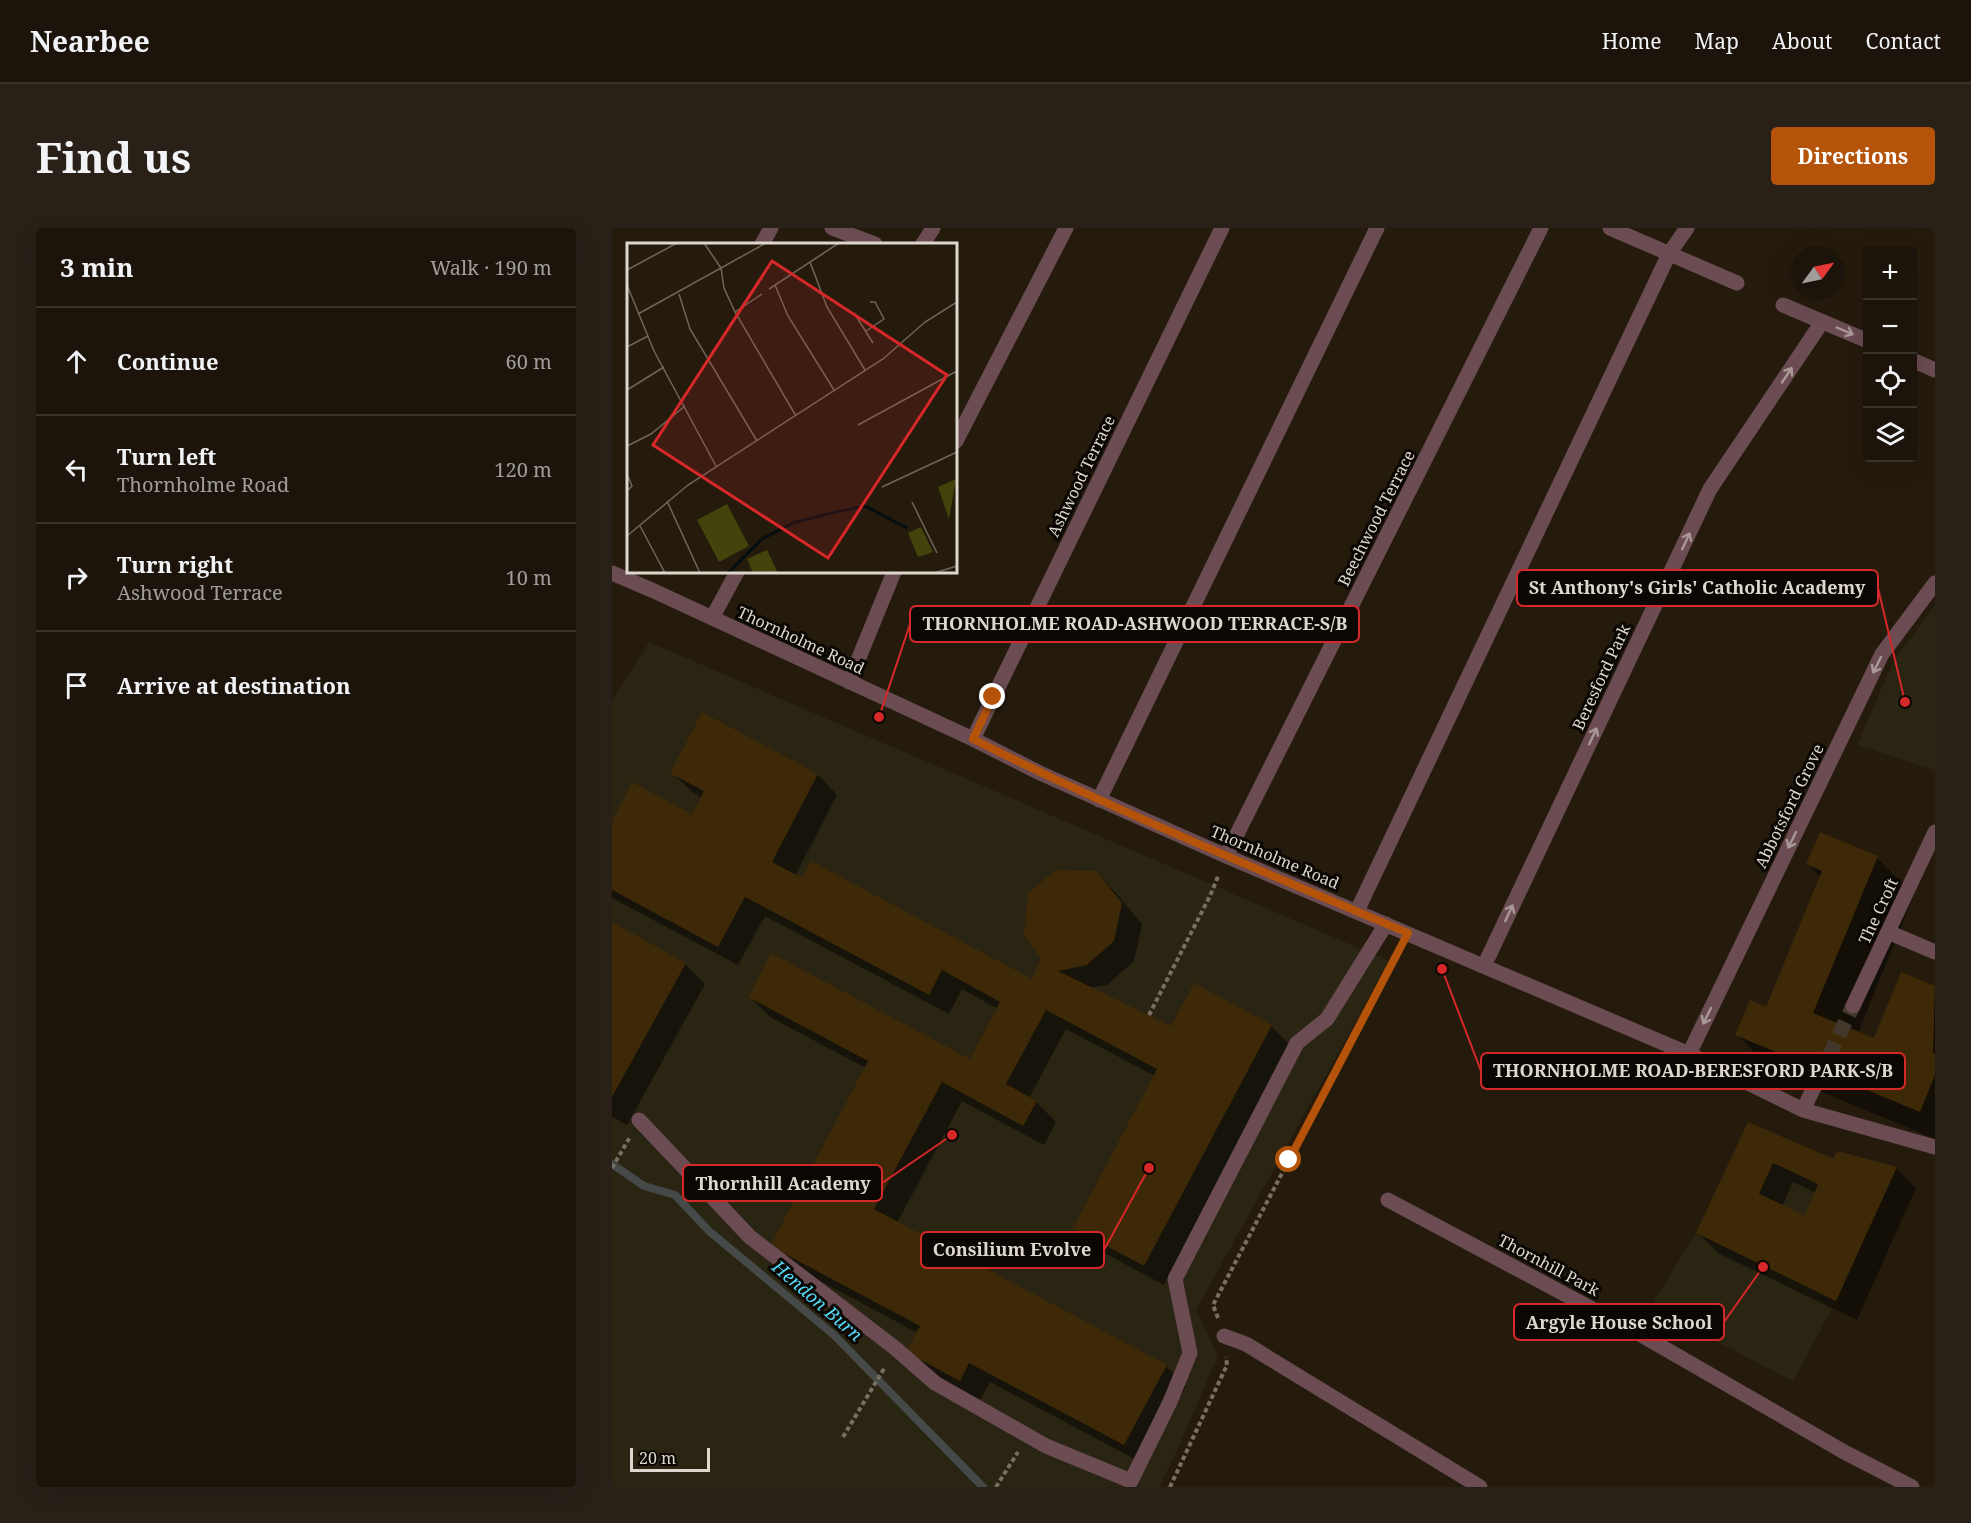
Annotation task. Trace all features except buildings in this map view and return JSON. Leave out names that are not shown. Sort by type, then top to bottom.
[{"type":"street","points":[[763,243],[771,228]]},
{"type":"street","points":[[832,228],[872,243]]},
{"type":"street","points":[[924,243],[933,228]]},
{"type":"street","points":[[957,439],[1066,228]]},
{"type":"street","name":"Ashwood Terrace","points":[[973,739],[1222,228]]},
{"type":"street","points":[[1099,800],[1377,228]]},
{"type":"street","name":"Beechwood Terrace","points":[[1226,856],[1541,228]]},
{"type":"street","points":[[1610,228],[1737,283]]},
{"type":"street","points":[[1357,911],[1669,254],[1687,228]]},
{"type":"street","points":[[1783,305],[1863,339]]},
{"type":"street","name":"Beresford Park","points":[[1484,966],[1710,489],[1822,321]]},
{"type":"street","points":[[1917,362],[1935,370]]},
{"type":"street","name":"Thornholme Road","points":[[612,573],[973,739],[1099,800],[1689,1054],[1803,1110],[1935,1147]]},
{"type":"street","points":[[712,618],[736,573]]},
{"type":"street","points":[[849,682],[894,573]]},
{"type":"street","name":"Abbotsford Grove","points":[[1689,1054],[1882,654],[1935,583]]},
{"type":"street","name":"The Croft","points":[[1853,1006],[1935,832]]},
{"type":"street","points":[[639,1120],[750,1237],[895,1348],[935,1383],[1047,1446],[1131,1481],[1170,1402],[1190,1353],[1175,1279],[1297,1043],[1327,1019],[1386,924]]},
{"type":"street","points":[[1888,932],[1935,952]]},
{"type":"street","points":[[1803,1110],[1819,1077]]},
{"type":"street","name":"Thornhill Park","points":[[1388,1200],[1643,1336],[1846,1453],[1912,1487]]},
{"type":"street","points":[[1224,1336],[1246,1344],[1480,1487]]},
{"type":"path","points":[[1149,1015],[1210,896]]},
{"type":"path","points":[[1170,1487],[1227,1365],[1224,1336],[1213,1305],[1408,933]]},
{"type":"path","points":[[612,1168],[623,1150]]},
{"type":"path","points":[[843,1437],[887,1364]]},
{"type":"path","points":[[996,1487],[1028,1436]]},
{"type":"shaded area","points":[[1935,606],[1935,770],[1857,745],[1894,660]]},
{"type":"shaded area","points":[[649,642],[1389,961],[1196,1310],[1218,1356],[1159,1487],[612,1487],[612,701]]},
{"type":"shaded area","points":[[1748,1122],[1833,1159],[1837,1151],[1897,1167],[1836,1301],[1793,1381],[1650,1307],[1696,1233]]},
{"type":"waterway","name":"Hendon Burn","points":[[612,1164],[644,1186],[675,1195],[709,1231],[834,1335],[983,1487]]},
{"type":"tunnel","points":[[1819,1077],[1853,1006]]},
{"type":"place","name":"St Anthony's Girls' Catholic Academy","points":[[1905,702]]},
{"type":"place","name":"THORNHOLME ROAD-ASHWOOD TERRACE-S/B","points":[[879,717]]},
{"type":"place","name":"THORNHOLME ROAD-BERESFORD PARK-S/B","points":[[1442,969]]},
{"type":"place","name":"Thornhill Academy","points":[[952,1135]]},
{"type":"place","name":"Consilium Evolve","points":[[1149,1168]]},
{"type":"place","name":"Argyle House School","points":[[1763,1267]]},
{"type":"route","points":[[993,697],[973,739],[1040,773],[1226,856],[1408,933],[1289,1160]]}]
